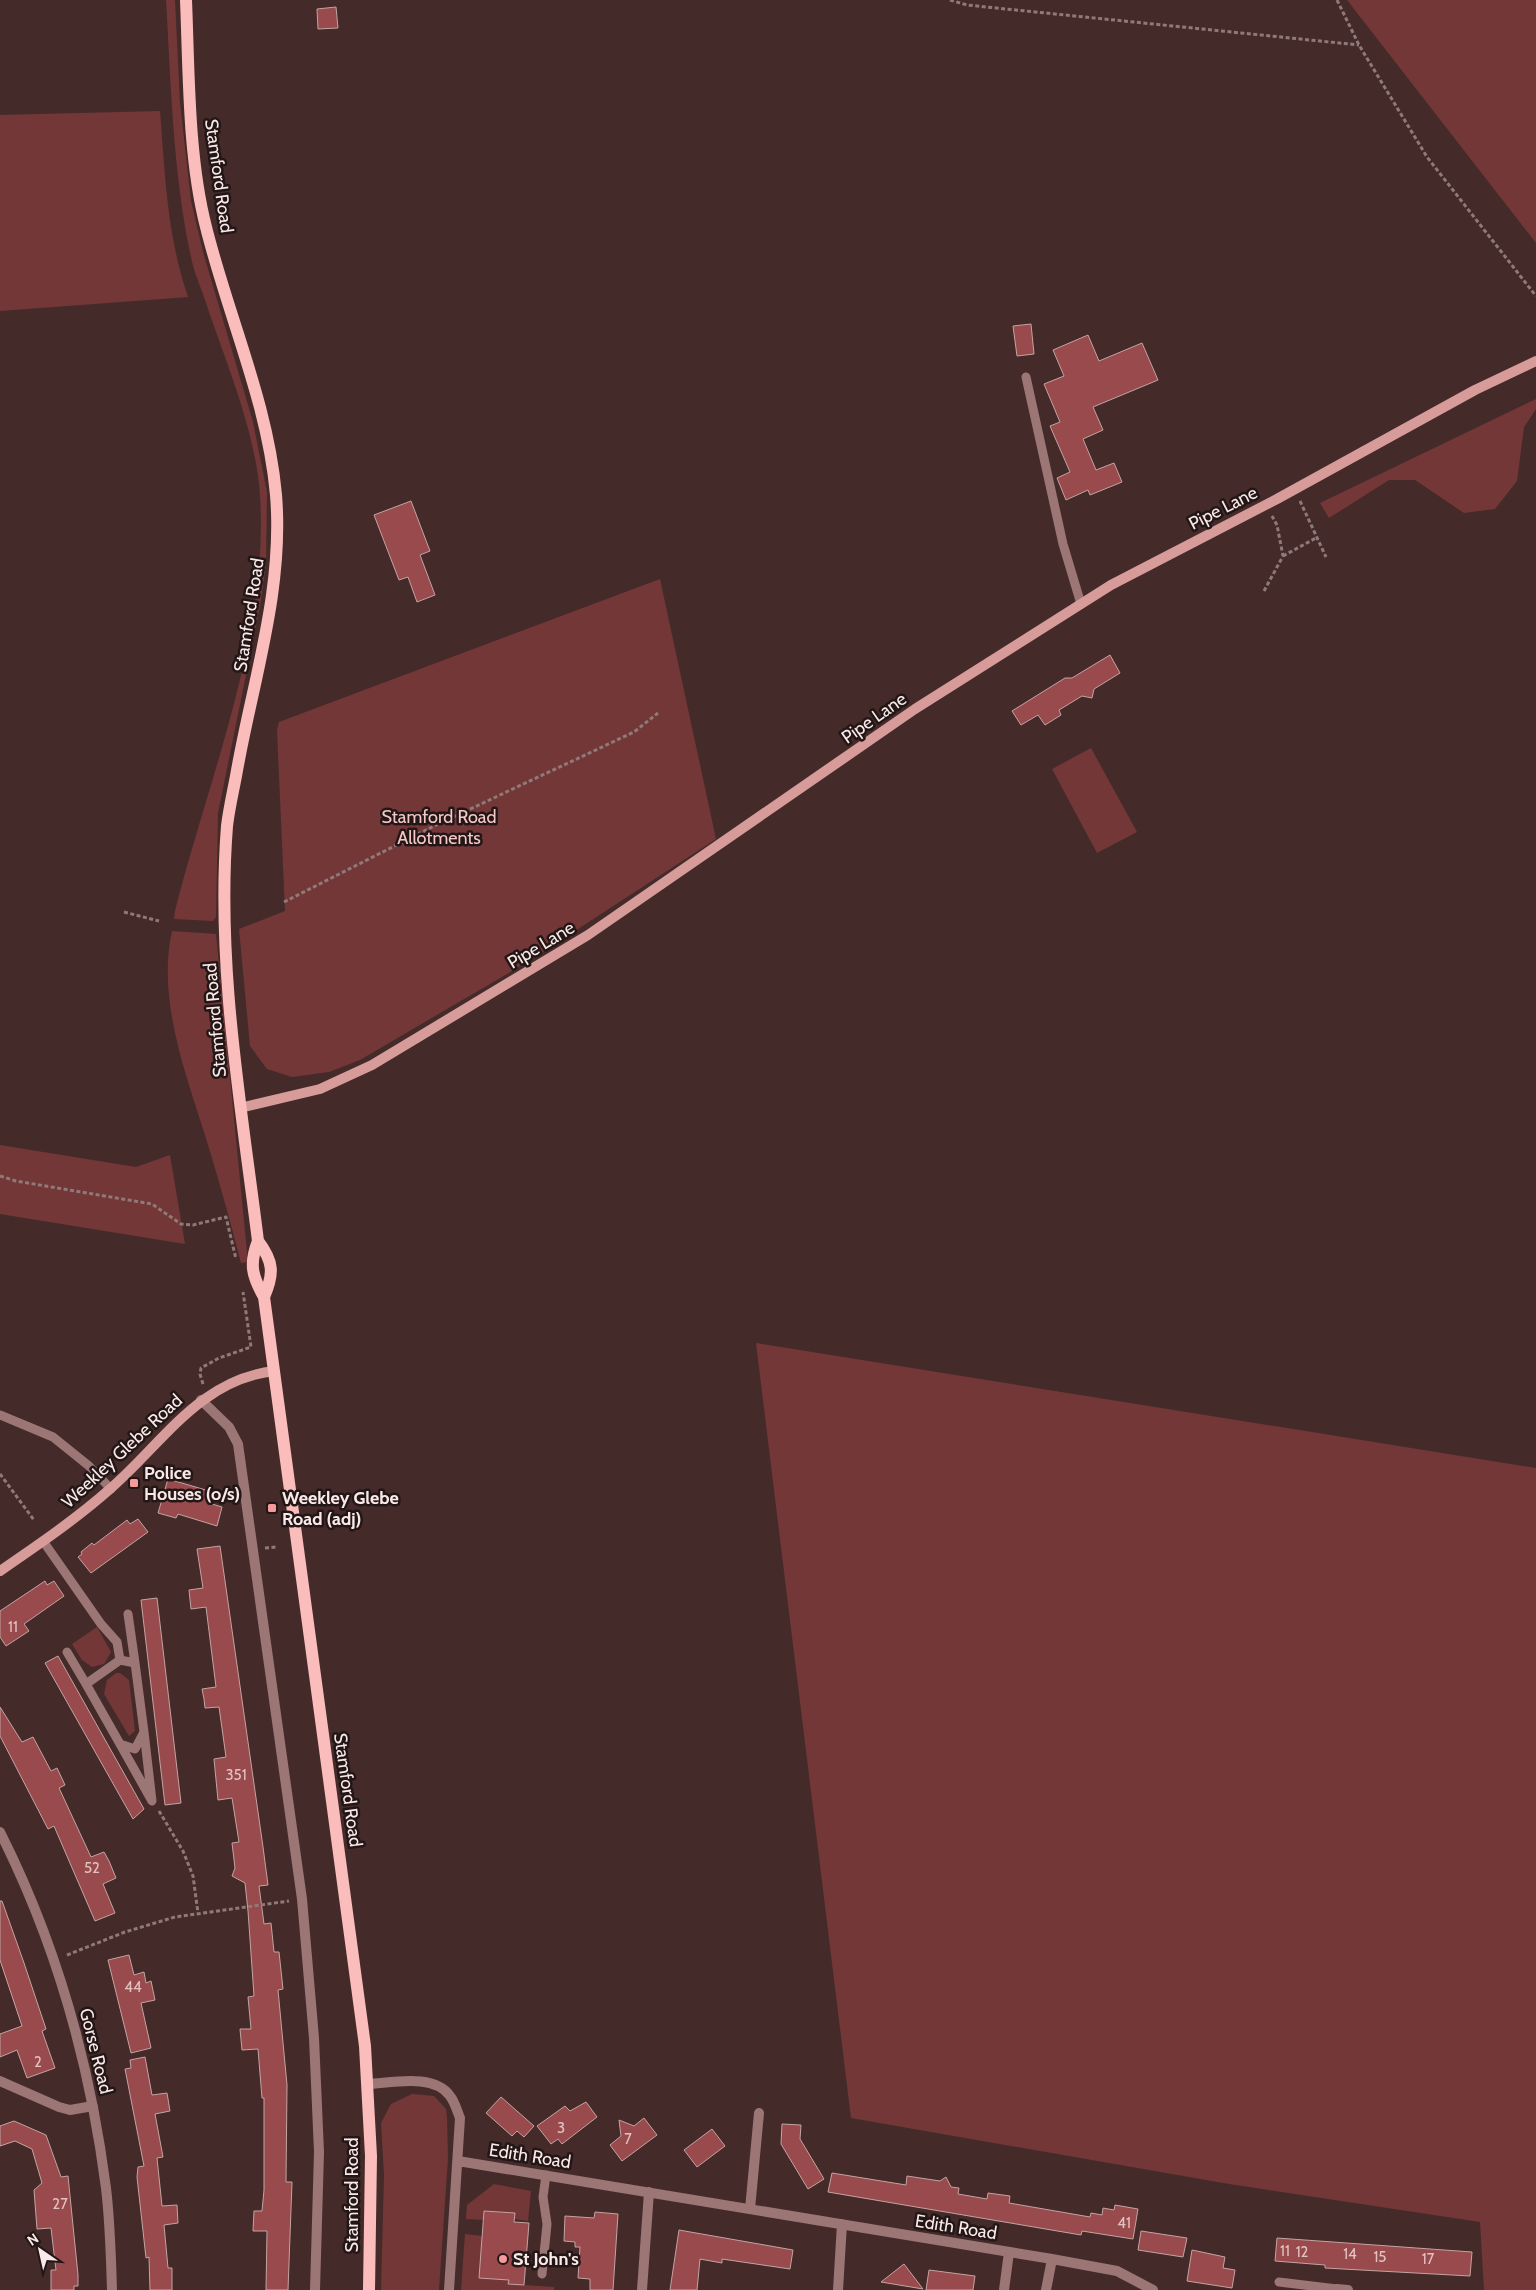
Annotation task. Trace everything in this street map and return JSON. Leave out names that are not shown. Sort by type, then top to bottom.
[{"type":"main road","name":"Stamford Road","points":[[186,0],[195,157],[205,224],[253,382],[268,444],[276,494],[278,540],[274,590],[228,822],[225,923],[229,996],[240,1108],[258,1241],[252,1257],[254,1280],[264,1297],[355,1964],[368,2084],[372,2212],[369,2290]]},
{"type":"street","name":"Pipe Lane","points":[[240,1108],[320,1089],[372,1065],[588,935],[916,709],[1111,585],[1277,499],[1475,390],[1536,361]]},
{"type":"street","name":"Weekley Glebe Road","points":[[0,1571],[111,1489],[178,1419],[201,1400],[224,1385],[247,1376],[274,1371]]},
{"type":"street","name":"Stamford Road","points":[[201,1400],[229,1427],[238,1444],[302,1899],[314,2038],[319,2152],[315,2290]]},
{"type":"street","name":"Gorse Road","points":[[0,1832],[30,1898],[57,1969],[71,2013],[93,2106],[106,2190],[112,2290]]},
{"type":"street","points":[[0,2081],[58,2107],[70,2110],[93,2106]]},
{"type":"street","points":[[368,2084],[426,2082],[438,2085],[450,2096],[460,2118],[449,2290]]},
{"type":"street","points":[[750,2209],[759,2113]]},
{"type":"street","name":"Edith Road","points":[[458,2161],[1052,2259],[1117,2272],[1153,2290]]},
{"type":"street","points":[[642,2290],[649,2192]]},
{"type":"street","points":[[838,2290],[842,2224]]},
{"type":"street","points":[[1004,2290],[1009,2252]]},
{"type":"street","points":[[1046,2290],[1052,2259]]},
{"type":"street","points":[[1336,2289],[1348,2290]]},
{"type":"lane","points":[[1026,377],[1063,544],[1081,604]]},
{"type":"lane","points":[[0,1414],[53,1437],[89,1466],[111,1489]]},
{"type":"lane","points":[[43,1541],[101,1624],[117,1642],[120,1660]]},
{"type":"lane","points":[[128,1614],[152,1800]]},
{"type":"lane","points":[[67,1652],[152,1800]]},
{"type":"lane","points":[[86,1684],[120,1660],[135,1663]]},
{"type":"lane","points":[[120,1744],[135,1749],[144,1732]]},
{"type":"lane","points":[[542,2274],[547,2224],[544,2197],[546,2175]]},
{"type":"lane","points":[[1279,2282],[1336,2289]]},
{"type":"path","points":[[950,0],[967,5],[1358,45]]},
{"type":"path","points":[[1338,0],[1358,45],[1427,157],[1536,296]]},
{"type":"path","points":[[1305,511],[1326,556]]},
{"type":"path","points":[[1277,525],[1283,556]]},
{"type":"path","points":[[1264,591],[1283,556],[1316,538]]},
{"type":"path","points":[[284,902],[434,826],[634,732],[658,713]]},
{"type":"path","points":[[124,912],[159,921]]},
{"type":"path","points":[[0,1176],[16,1182],[152,1204],[181,1224],[193,1225],[226,1217]]},
{"type":"path","points":[[201,1368],[219,1358],[251,1347]]},
{"type":"path","points":[[0,1474],[34,1520]]},
{"type":"path","points":[[152,1800],[183,1851],[193,1876],[198,1913]]},
{"type":"path","points":[[67,1955],[125,1932],[198,1913],[292,1900]]},
{"type":"green space","points":[[166,0],[175,0],[180,103],[191,201],[203,252],[253,422],[267,492],[266,564],[260,606],[218,813],[216,917],[213,921],[174,919],[234,705],[246,653],[255,600],[260,548],[260,495],[253,448],[240,399],[191,257],[176,161]]},
{"type":"green space","points":[[1347,0],[1536,0],[1536,243]]},
{"type":"green space","points":[[160,111],[171,228],[175,251],[188,297],[0,311],[0,115]]},
{"type":"green space","points":[[1536,399],[1536,409],[1524,427],[1517,481],[1495,509],[1464,513],[1415,480],[1389,480],[1329,518],[1320,503]]},
{"type":"green space","name":"Stamford Road Allotments","points":[[660,579],[716,839],[529,961],[360,1060],[329,1072],[292,1077],[267,1069],[250,1046],[239,929],[285,911],[277,730],[279,722]]},
{"type":"green space","points":[[1091,748],[1137,832],[1097,853],[1052,769]]},
{"type":"green space","points":[[172,931],[216,934],[248,1262],[241,1263],[175,1034],[168,982],[168,956]]},
{"type":"green space","points":[[0,1145],[136,1167],[170,1155],[185,1244],[0,1214]]},
{"type":"green space","points":[[756,1343],[1536,1468],[1536,2290],[1484,2290],[1480,2222],[1229,2184],[851,2118]]},
{"type":"green space","points":[[97,1627],[111,1652],[104,1664],[92,1667],[82,1660],[72,1644]]},
{"type":"green space","points":[[116,1673],[120,1673],[129,1680],[135,1731],[129,1736],[104,1694],[107,1680]]},
{"type":"green space","points":[[412,2094],[434,2096],[446,2109],[448,2158],[439,2290],[381,2290],[384,2175],[381,2123],[391,2104]]},
{"type":"green space","points":[[494,2184],[531,2191],[528,2221],[514,2219],[514,2213],[485,2211],[484,2220],[466,2219],[467,2205]]},
{"type":"green space","points":[[465,2234],[483,2236],[509,2280],[509,2284],[554,2287],[554,2290],[461,2290]]},
{"type":"building","points":[[336,7],[338,28],[318,29],[317,9]]},
{"type":"building","points":[[1031,324],[1034,354],[1017,356],[1013,326]]},
{"type":"building","points":[[1088,335],[1099,361],[1142,343],[1158,380],[1093,407],[1103,430],[1083,439],[1096,470],[1114,463],[1122,482],[1090,495],[1088,490],[1066,500],[1057,478],[1070,472],[1050,426],[1060,422],[1044,384],[1064,376],[1053,350]]},
{"type":"building","points":[[411,501],[430,551],[420,555],[435,595],[417,602],[408,577],[399,580],[374,515]]},
{"type":"building","points":[[1110,655],[1120,673],[1094,689],[1092,698],[1082,696],[1059,710],[1061,715],[1045,725],[1038,715],[1021,725],[1012,711],[1065,678],[1072,678]]},
{"type":"building","points":[[168,1479],[216,1493],[212,1504],[222,1507],[217,1526],[178,1514],[176,1518],[158,1513]]},
{"type":"building","points":[[138,1519],[148,1532],[91,1573],[78,1557],[82,1554],[81,1552],[92,1543],[94,1545],[127,1520],[130,1524]]},
{"type":"building","points":[[220,1546],[268,1885],[259,1886],[264,1924],[271,1923],[274,1952],[279,1952],[283,1989],[278,1990],[287,2085],[286,2182],[292,2182],[288,2290],[266,2290],[267,2231],[253,2231],[254,2211],[262,2211],[264,2190],[264,2098],[262,2098],[258,2049],[242,2050],[240,2029],[251,2029],[248,1997],[254,1996],[248,1911],[245,1883],[232,1876],[235,1868],[232,1843],[239,1842],[232,1798],[218,1800],[214,1759],[226,1757],[219,1707],[205,1708],[202,1689],[216,1687],[206,1607],[191,1609],[189,1590],[203,1588],[197,1549]]},
{"type":"building","points":[[45,1581],[47,1585],[54,1581],[64,1596],[24,1624],[29,1631],[6,1646],[0,1637],[0,1611]]},
{"type":"building","points":[[157,1598],[181,1803],[165,1805],[141,1600]]},
{"type":"building","points":[[58,1656],[144,1809],[133,1819],[45,1663]]},
{"type":"building","points":[[0,1707],[22,1742],[33,1737],[51,1771],[57,1768],[65,1785],[59,1788],[91,1857],[104,1852],[116,1878],[103,1884],[115,1913],[95,1921],[54,1826],[48,1829],[0,1736]]},
{"type":"building","points":[[0,1901],[2,1901],[46,2029],[42,2031],[55,2068],[27,2078],[17,2050],[0,2057],[0,2034],[22,2026],[0,1960]]},
{"type":"building","points":[[129,1955],[134,1975],[144,1972],[146,1983],[151,1981],[155,2000],[141,2003],[151,2048],[131,2053],[108,1960]]},
{"type":"building","points":[[145,2057],[152,2095],[167,2093],[170,2111],[155,2114],[163,2157],[157,2158],[162,2206],[177,2205],[178,2223],[164,2225],[168,2268],[172,2268],[172,2290],[150,2290],[149,2257],[146,2258],[137,2177],[138,2167],[144,2166],[125,2069],[131,2068],[130,2060]]},
{"type":"building","points":[[501,2097],[534,2126],[524,2137],[517,2131],[512,2136],[486,2113]]},
{"type":"building","points":[[586,2102],[597,2117],[562,2144],[558,2139],[551,2144],[537,2126],[565,2106],[570,2111]]},
{"type":"building","points":[[644,2118],[657,2135],[622,2161],[610,2145],[621,2136],[619,2120],[634,2126]]},
{"type":"building","points":[[14,2121],[46,2135],[61,2177],[68,2176],[78,2275],[78,2286],[74,2286],[74,2290],[51,2290],[51,2270],[56,2270],[51,2228],[37,2229],[34,2190],[42,2183],[32,2149],[15,2141],[0,2146],[0,2126]]},
{"type":"building","points":[[782,2124],[801,2125],[800,2139],[824,2179],[808,2189],[781,2144]]},
{"type":"building","points":[[712,2129],[725,2146],[697,2167],[684,2150]]},
{"type":"building","points":[[832,2173],[906,2185],[907,2176],[940,2181],[946,2177],[951,2187],[959,2188],[958,2194],[987,2199],[988,2193],[1010,2196],[1009,2203],[1090,2217],[1091,2213],[1102,2215],[1103,2208],[1114,2210],[1115,2205],[1138,2209],[1133,2239],[1082,2231],[1081,2235],[828,2192]]},
{"type":"building","name":"St John's","points":[[484,2211],[515,2213],[514,2222],[529,2223],[524,2285],[508,2284],[509,2280],[479,2278]]},
{"type":"building","points":[[595,2212],[618,2214],[613,2290],[590,2290],[590,2279],[578,2278],[580,2247],[575,2247],[575,2242],[564,2241],[565,2216],[594,2218]]},
{"type":"building","points":[[679,2230],[793,2250],[790,2269],[722,2259],[722,2263],[700,2259],[697,2290],[670,2290]]},
{"type":"building","points":[[1141,2231],[1187,2238],[1183,2257],[1138,2250]]},
{"type":"building","points":[[1277,2238],[1472,2252],[1470,2276],[1325,2268],[1325,2265],[1275,2261]]},
{"type":"building","points":[[1192,2250],[1225,2257],[1223,2268],[1235,2270],[1232,2288],[1187,2281]]},
{"type":"building","points":[[904,2264],[923,2289],[881,2282]]},
{"type":"building","points":[[929,2270],[975,2276],[973,2290],[926,2290]]},
{"type":"place","name":"Police Houses (o/s)","points":[[134,1483]]},
{"type":"place","name":"Weekley Glebe Road (adj)","points":[[272,1508]]},
{"type":"place","name":"St John's","points":[[503,2259]]}]
